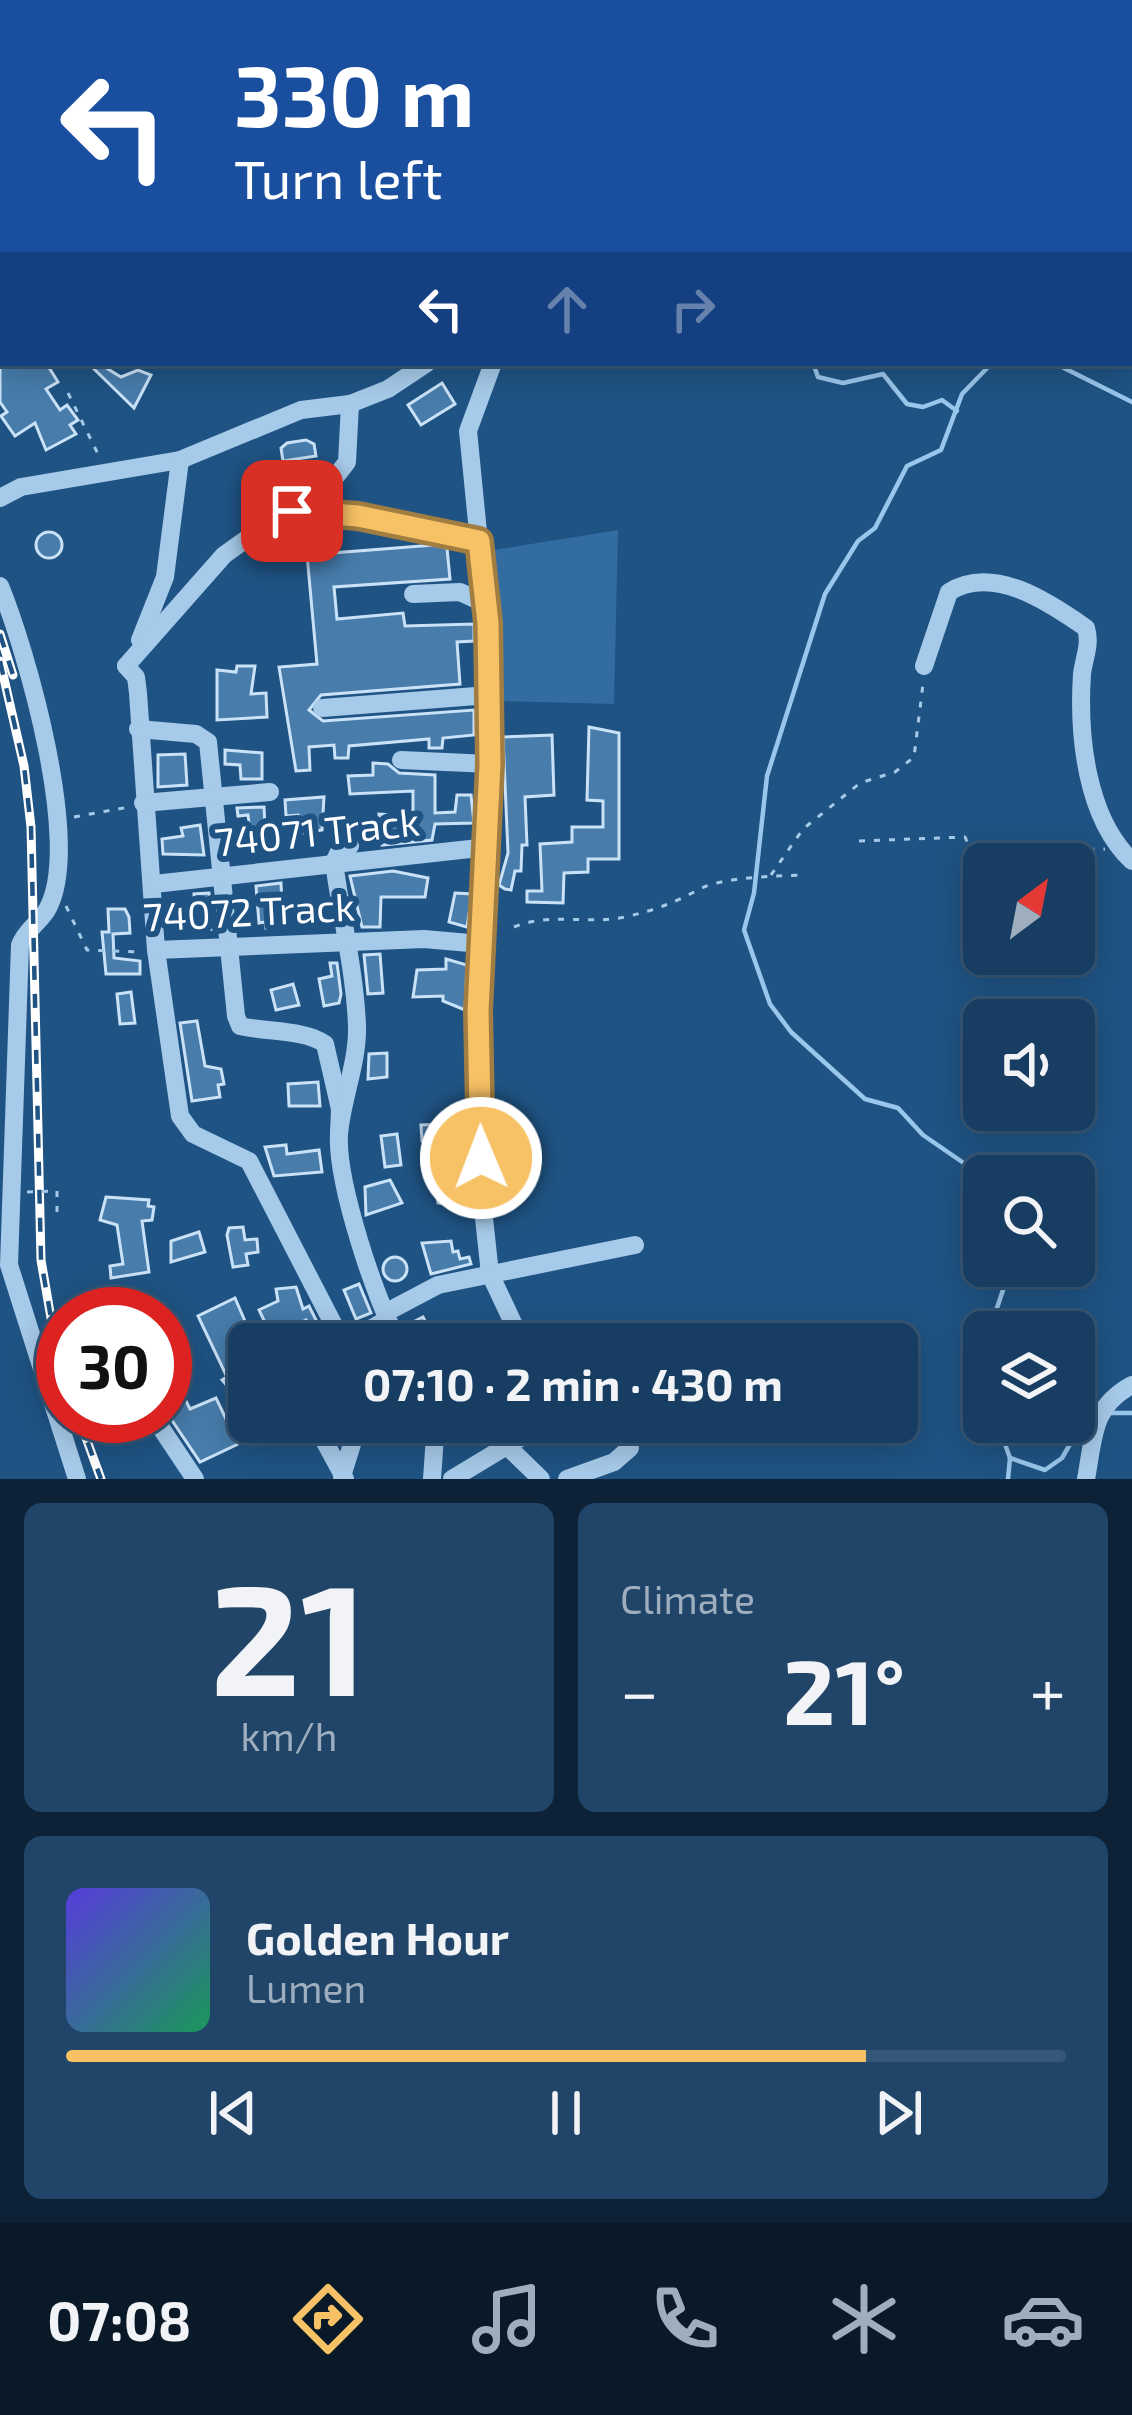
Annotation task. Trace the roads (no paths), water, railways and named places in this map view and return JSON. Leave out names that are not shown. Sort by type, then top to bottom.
[{"type":"street","points":[[0,498],[21,488],[180,460],[302,410],[350,404],[388,389],[422,366]]},
{"type":"street","points":[[493,366],[468,431],[486,604],[489,695],[488,847],[481,944],[482,1224],[490,1274],[513,1323]]},
{"type":"street","points":[[126,666],[224,556],[324,490],[347,462],[350,404]]},
{"type":"street","points":[[126,666],[160,594],[180,460]]},
{"type":"street","points":[[292,511],[358,516],[479,541]]},
{"type":"street","points":[[924,666],[950,592],[975,582],[1000,581],[1082,624],[1089,643],[1082,671],[1082,731],[1093,789],[1125,855]]},
{"type":"street","points":[[0,586],[35,692],[54,820],[47,910],[20,945],[9,1265],[76,1479]]},
{"type":"street","points":[[413,595],[460,592],[486,604]]},
{"type":"street","points":[[126,666],[136,677],[156,950],[180,1117],[193,1134],[249,1161],[334,1323]]},
{"type":"street","points":[[322,708],[489,695]]},
{"type":"street","points":[[138,729],[203,736],[208,742],[210,794],[241,1026],[265,1034],[310,1034],[325,1043],[356,1228],[388,1323]]},
{"type":"street","points":[[401,760],[490,764]]},
{"type":"street","points":[[143,803],[269,792]]},
{"type":"street","points":[[339,1134],[349,1101],[357,1028],[334,862],[341,848],[350,846]]},
{"type":"street","name":"74071 Track","points":[[154,884],[334,862],[391,862],[461,846],[488,847]]},
{"type":"street","name":"74072 Track","points":[[156,950],[344,940],[481,944]]},
{"type":"street","points":[[375,1323],[438,1285],[634,1245]]},
{"type":"street","points":[[1085,1479],[1093,1422],[1110,1399],[1132,1385]]},
{"type":"street","points":[[171,1443],[195,1479]]},
{"type":"street","points":[[326,1443],[344,1478]]},
{"type":"street","points":[[344,1478],[353,1443]]},
{"type":"street","points":[[432,1479],[435,1443]]},
{"type":"street","points":[[452,1479],[512,1443]]},
{"type":"street","points":[[507,1446],[541,1479]]},
{"type":"street","points":[[567,1479],[614,1462],[630,1448]]},
{"type":"waterway","points":[[814,366],[818,377],[843,383],[883,374],[907,404],[923,407],[942,400],[957,411]]},
{"type":"waterway","points":[[963,1163],[923,1135],[898,1108],[865,1099],[791,1032],[770,1004],[744,930],[754,893],[767,776],[825,594],[858,541],[875,528],[907,466],[941,450],[962,394],[989,366]]},
{"type":"waterway","points":[[1060,366],[1132,402]]},
{"type":"waterway","points":[[996,1311],[1004,1287]]},
{"type":"waterway","points":[[1010,1458],[1045,1470],[1062,1458],[1087,1415],[1097,1413]]},
{"type":"waterway","points":[[1108,1413],[1132,1413]]},
{"type":"waterway","points":[[1005,1443],[1010,1458],[1008,1479]]},
{"type":"railway","points":[[0,634],[13,675]]},
{"type":"railway","points":[[0,661],[24,766],[31,827],[41,1260],[46,1287]]},
{"type":"railway","points":[[88,1443],[101,1479]]}]
